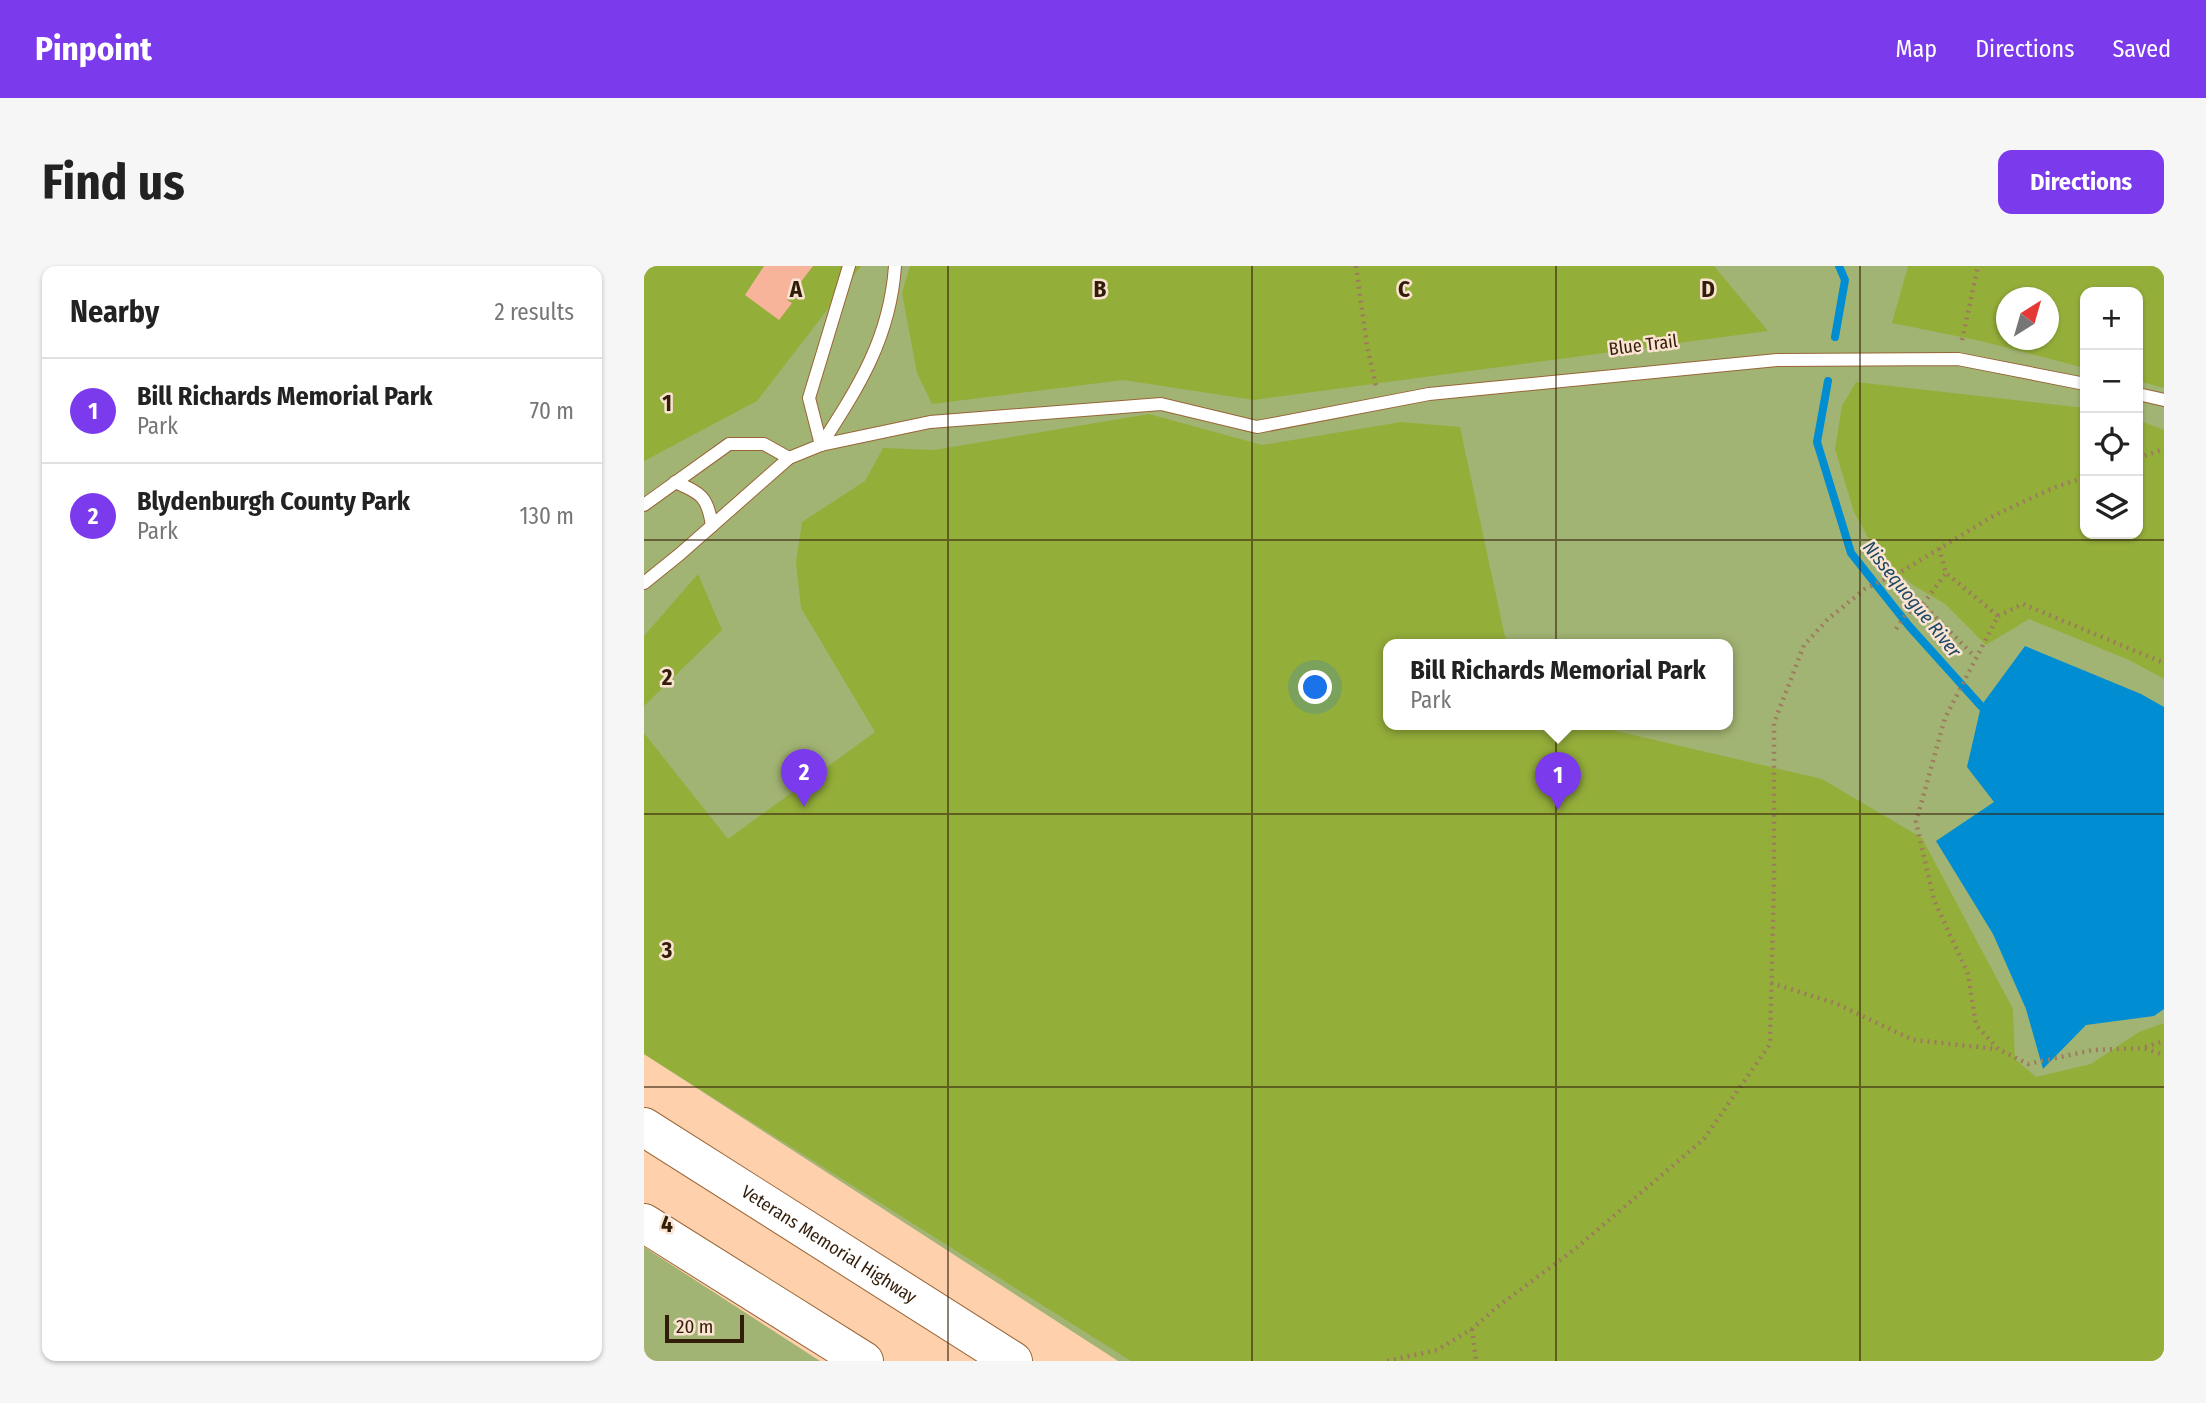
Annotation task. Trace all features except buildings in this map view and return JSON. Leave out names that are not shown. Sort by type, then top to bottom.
[{"type":"highway","name":"Veterans Memorial Highway","points":[[644,1127],[1013,1361]]},
{"type":"highway","points":[[644,1223],[864,1361]]},
{"type":"lane","points":[[821,445],[809,398],[849,266]]},
{"type":"lane","points":[[821,445],[861,383],[883,334],[895,266]]},
{"type":"lane","points":[[644,583],[789,458],[821,445],[930,422],[1161,404],[1257,428],[1429,394],[1777,359],[1958,359],[2080,383]]},
{"type":"lane","points":[[2143,395],[2164,400]]},
{"type":"lane","points":[[644,505],[729,443],[764,444],[789,458]]},
{"type":"lane","points":[[675,482],[695,491],[709,505],[712,526]]},
{"type":"path","points":[[1356,266],[1377,394]]},
{"type":"path","points":[[1961,346],[1978,266]]},
{"type":"path","points":[[2143,456],[2164,449]]},
{"type":"path","points":[[1387,1361],[1437,1350],[1472,1329],[1575,1249],[1704,1139],[1770,1044],[1774,723],[1804,645],[1828,618],[1865,589],[1904,570],[1993,516],[2053,488],[2080,479]]},
{"type":"path","points":[[1939,548],[1946,573],[1998,616]]},
{"type":"path","points":[[1896,629],[1906,614],[1923,604],[1946,573]]},
{"type":"path","points":[[1923,604],[1975,657]]},
{"type":"path","points":[[1998,1049],[1976,1025],[1968,974],[1934,900],[1916,822],[1945,718],[1998,616],[2023,604],[2164,663]]},
{"type":"path","points":[[1771,984],[1835,1003],[1913,1040],[1998,1049],[2028,1064],[2093,1050],[2143,1048],[2164,1041]]},
{"type":"path","points":[[2143,1048],[2164,1055]]},
{"type":"path","points":[[1472,1329],[1476,1361]]},
{"type":"green space","points":[[644,266],[2164,266],[2164,1361],[1118,1361],[644,1054]]},
{"type":"green space","points":[[644,266],[861,266],[757,401],[644,461]]},
{"type":"green space","points":[[910,266],[1714,266],[1768,331],[1254,400],[1123,380],[932,404],[917,373],[902,293]]},
{"type":"green space","points":[[1908,266],[2164,266],[2164,388],[2143,382],[2143,287],[2080,287],[2080,367],[2016,350],[2059,350],[2059,287],[1996,287],[1996,345],[1892,323]]},
{"type":"green space","points":[[1856,382],[2080,407],[2080,539],[2143,539],[2143,422],[2164,430],[2164,679],[2129,660],[2029,619],[1986,645],[1945,604],[1913,585],[1880,559],[1854,512],[1835,449],[1842,406]]},
{"type":"green space","points":[[1149,414],[1262,445],[1401,422],[1460,427],[1507,639],[1383,639],[1383,730],[1612,730],[1822,779],[1922,838],[2013,1009],[2015,1059],[2036,1077],[2091,1064],[2139,1032],[2164,1023],[2164,1361],[1131,1361],[644,1054],[644,733],[728,839],[875,732],[801,608],[796,562],[802,522],[865,481],[883,448],[934,450]]},
{"type":"green space","points":[[698,574],[722,630],[644,706],[644,636]]},
{"type":"green space","points":[[644,1247],[820,1361],[644,1361]]},
{"type":"water","points":[[2025,646],[2141,694],[2164,707],[2164,1009],[2154,1016],[2086,1025],[2043,1069],[2026,1009],[1993,934],[1936,841],[1994,802],[1967,767],[1981,706]]},
{"type":"waterway","name":"Nissequogue River","points":[[1835,337],[1845,280],[1839,266]]},
{"type":"waterway","name":"Nissequogue River","points":[[1828,381],[1817,442],[1851,553],[1909,626],[1989,712]]},
{"type":"place","name":"Blydenburgh County Park","points":[[804,807]]},
{"type":"place","name":"Bill Richards Memorial Park","points":[[1558,810]]}]
